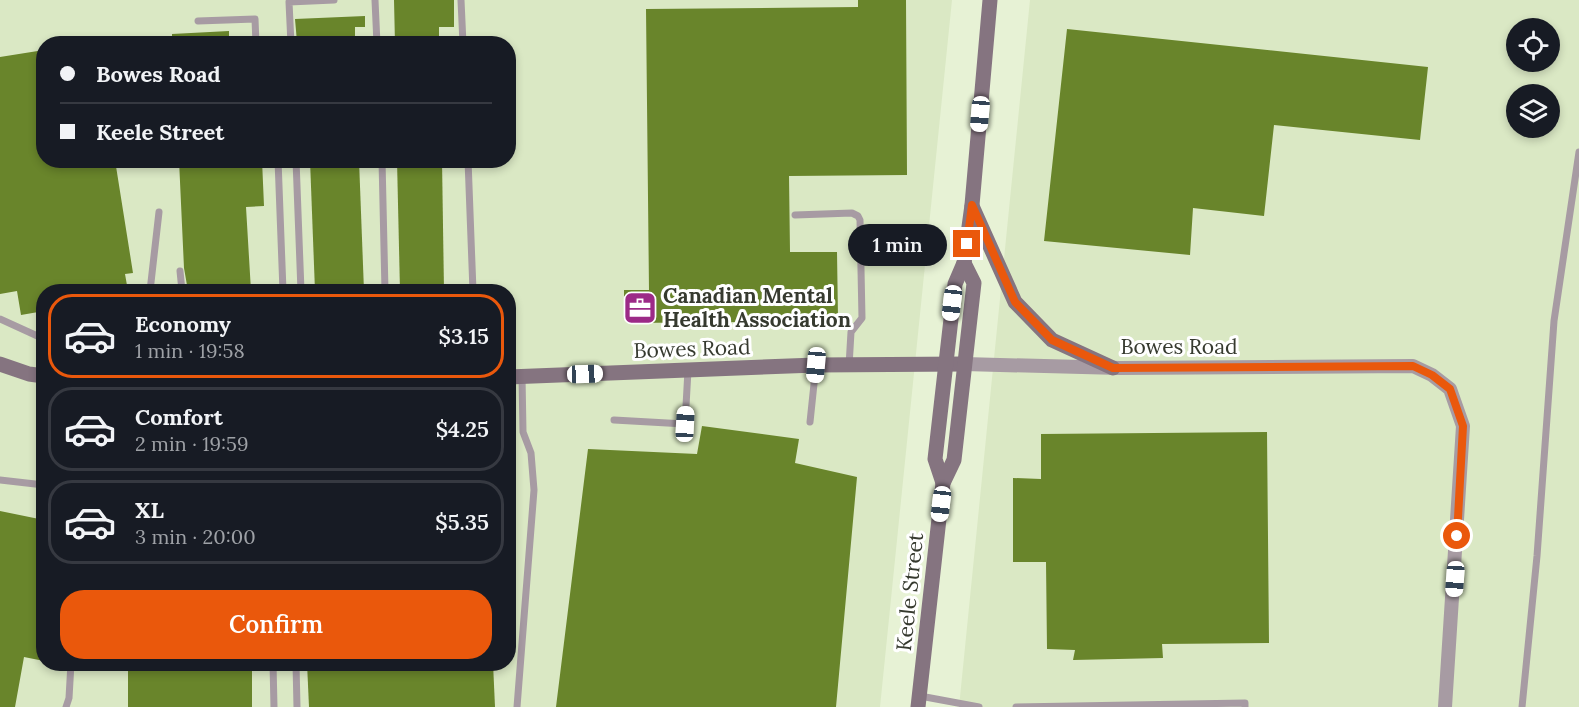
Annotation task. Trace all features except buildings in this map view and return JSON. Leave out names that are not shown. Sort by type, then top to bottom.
[{"type":"main road","name":"Keele Street","points":[[943,483],[935,459],[954,284],[964,263],[972,205],[990,0]]},
{"type":"main road","points":[[972,205],[1015,302],[1052,340],[1113,368]]},
{"type":"main road","name":"Keele Street","points":[[919,701],[943,483],[954,460],[974,283],[964,263]]},
{"type":"main road","name":"Bowes Road","points":[[516,377],[816,365],[964,364]]},
{"type":"main road","points":[[2,370],[36,375]]},
{"type":"street","name":"Bowes Road","points":[[964,364],[1113,368],[1413,366],[1432,375],[1450,389],[1463,426],[1445,707]]},
{"type":"lane","points":[[291,36],[289,3],[334,0]]},
{"type":"lane","points":[[375,0],[377,36]]},
{"type":"lane","points":[[461,0],[463,36]]},
{"type":"lane","points":[[198,21],[255,19],[256,36]]},
{"type":"lane","points":[[1522,707],[1537,556],[1554,321],[1579,152]]},
{"type":"lane","points":[[278,168],[283,284]]},
{"type":"lane","points":[[296,168],[301,284]]},
{"type":"lane","points":[[382,168],[385,284]]},
{"type":"lane","points":[[468,168],[473,284]]},
{"type":"lane","points":[[151,284],[159,212]]},
{"type":"lane","points":[[795,215],[852,213],[860,220],[862,318],[851,332],[849,366]]},
{"type":"lane","points":[[180,271],[181,284]]},
{"type":"lane","points":[[0,320],[36,336]]},
{"type":"lane","points":[[810,423],[816,365]]},
{"type":"lane","points":[[614,420],[685,424],[688,370]]},
{"type":"lane","points":[[516,384],[523,432],[531,453],[534,490],[517,707]]},
{"type":"lane","points":[[0,480],[36,484]]},
{"type":"lane","points":[[66,707],[69,698],[71,671]]},
{"type":"lane","points":[[273,671],[274,707]]},
{"type":"lane","points":[[296,671],[297,707]]},
{"type":"lane","points":[[919,701],[979,707]]},
{"type":"lane","points":[[1016,707],[1245,703],[1245,707]]},
{"type":"shaded area","points":[[0,0],[952,0],[880,707],[0,707]]},
{"type":"shaded area","points":[[1030,0],[1579,0],[1579,707],[959,707]]},
{"type":"place","name":"Canadian Mental Health Association","points":[[640,308]]},
{"type":"route","points":[[967,244],[972,205],[1015,302],[1052,340],[1113,368],[1413,366],[1432,375],[1450,389],[1463,426],[1457,536]]}]
